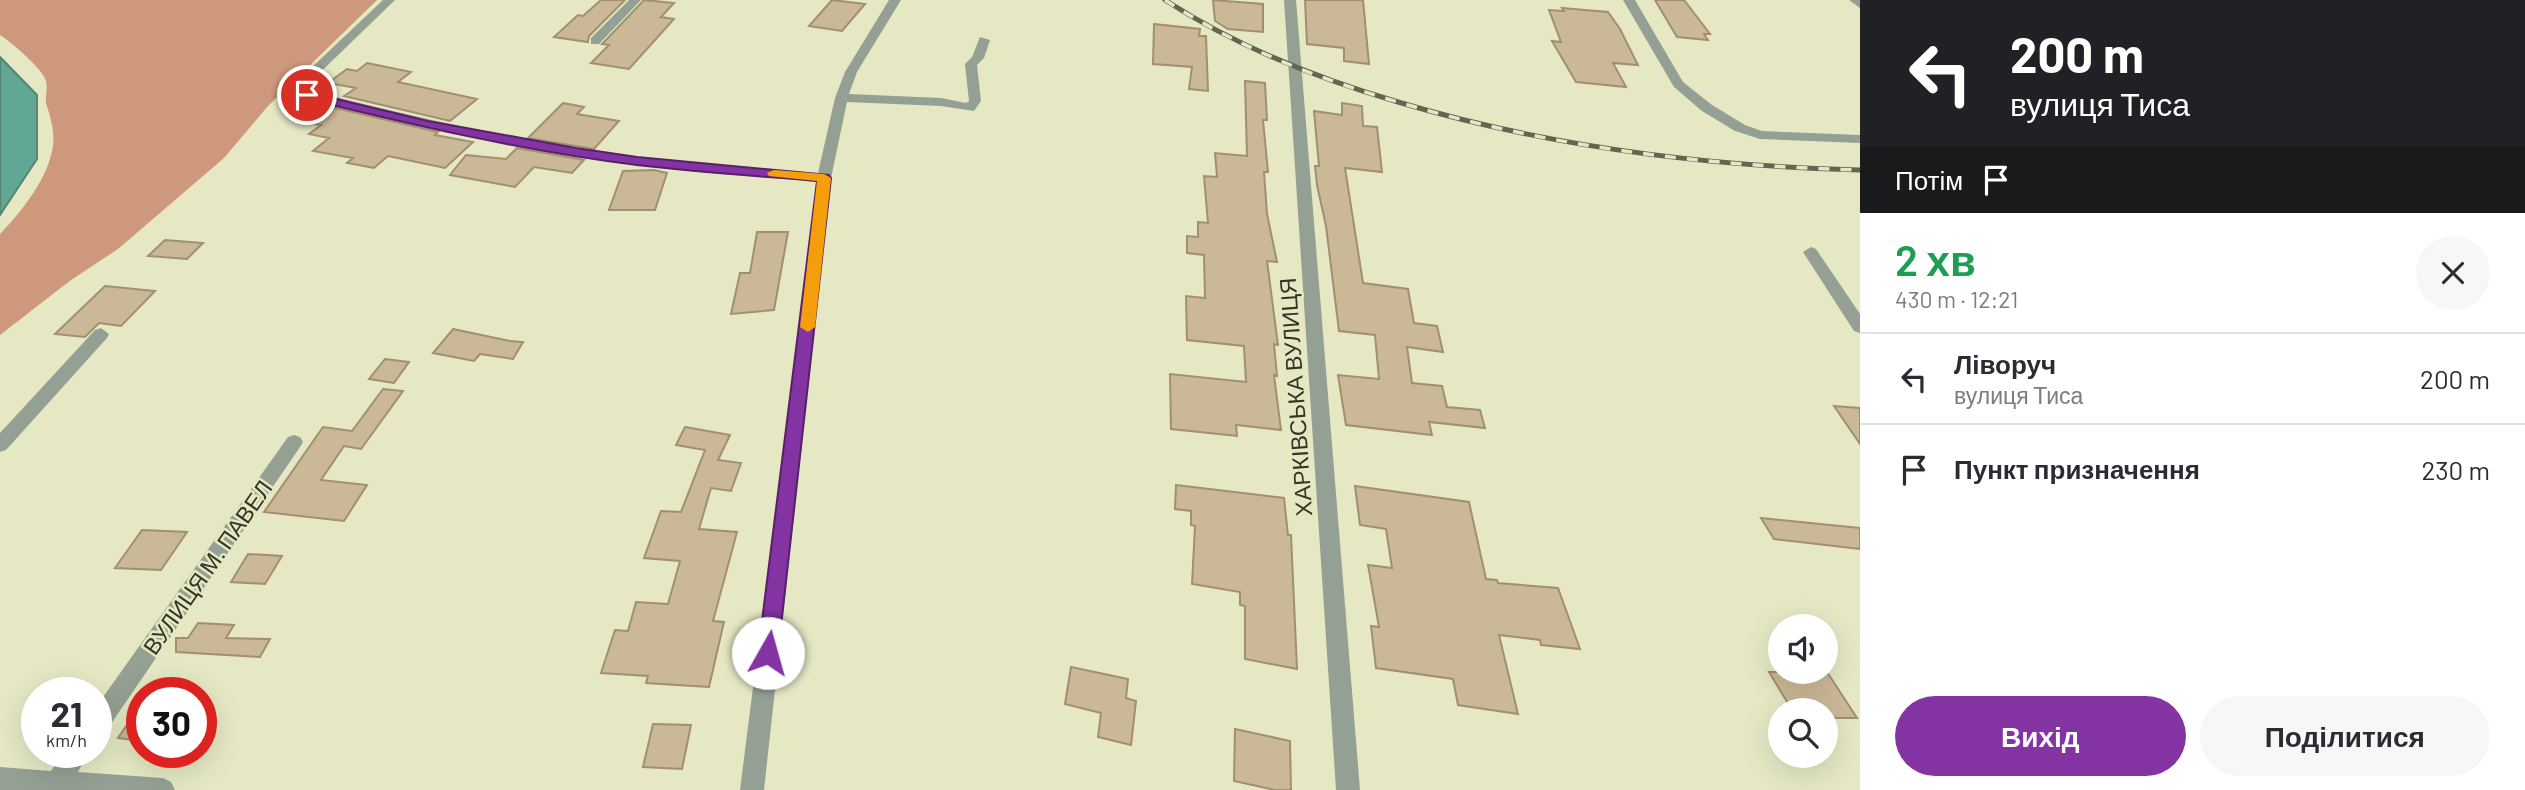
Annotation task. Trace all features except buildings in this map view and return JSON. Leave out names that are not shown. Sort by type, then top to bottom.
[{"type":"street","points":[[389,0],[294,90],[428,124],[576,152],[637,161],[824,178]]},
{"type":"street","points":[[595,41],[635,0]]},
{"type":"street","points":[[752,790],[824,178],[841,98],[851,72],[895,0]]},
{"type":"street","name":"ХАРКІВСЬКА ВУЛИЦЯ","points":[[1290,0],[1348,790]]},
{"type":"street","points":[[1629,0],[1678,83],[1707,108],[1740,128],[1760,135],[1860,139]]},
{"type":"street","points":[[1855,0],[1860,5]]},
{"type":"street","points":[[841,98],[942,102],[969,108],[975,101],[971,64],[978,58],[984,40]]},
{"type":"street","points":[[1811,252],[1860,327]]},
{"type":"street","points":[[0,445],[101,334]]},
{"type":"street","name":"ВУЛИЦЯ М. ПАВЕЛ","points":[[112,703],[294,442]]},
{"type":"street","points":[[56,783],[67,768]]},
{"type":"street","points":[[0,779],[163,790]]},
{"type":"shaded area","points":[[0,0],[377,0],[268,106],[224,158],[118,249],[71,280],[0,335],[0,234],[25,205],[40,182],[50,158],[53,140],[46,103],[46,81],[33,63],[0,35]]},
{"type":"water","points":[[0,57],[37,95],[37,159],[0,215]]},
{"type":"railway","points":[[1165,0],[1249,47],[1307,72],[1367,93],[1455,118],[1569,142],[1685,159],[1860,170]]},
{"type":"slow traffic","points":[[774,173],[824,178],[808,327]]},
{"type":"route","points":[[307,95],[428,124],[576,152],[637,161],[824,178],[768,653]]}]
